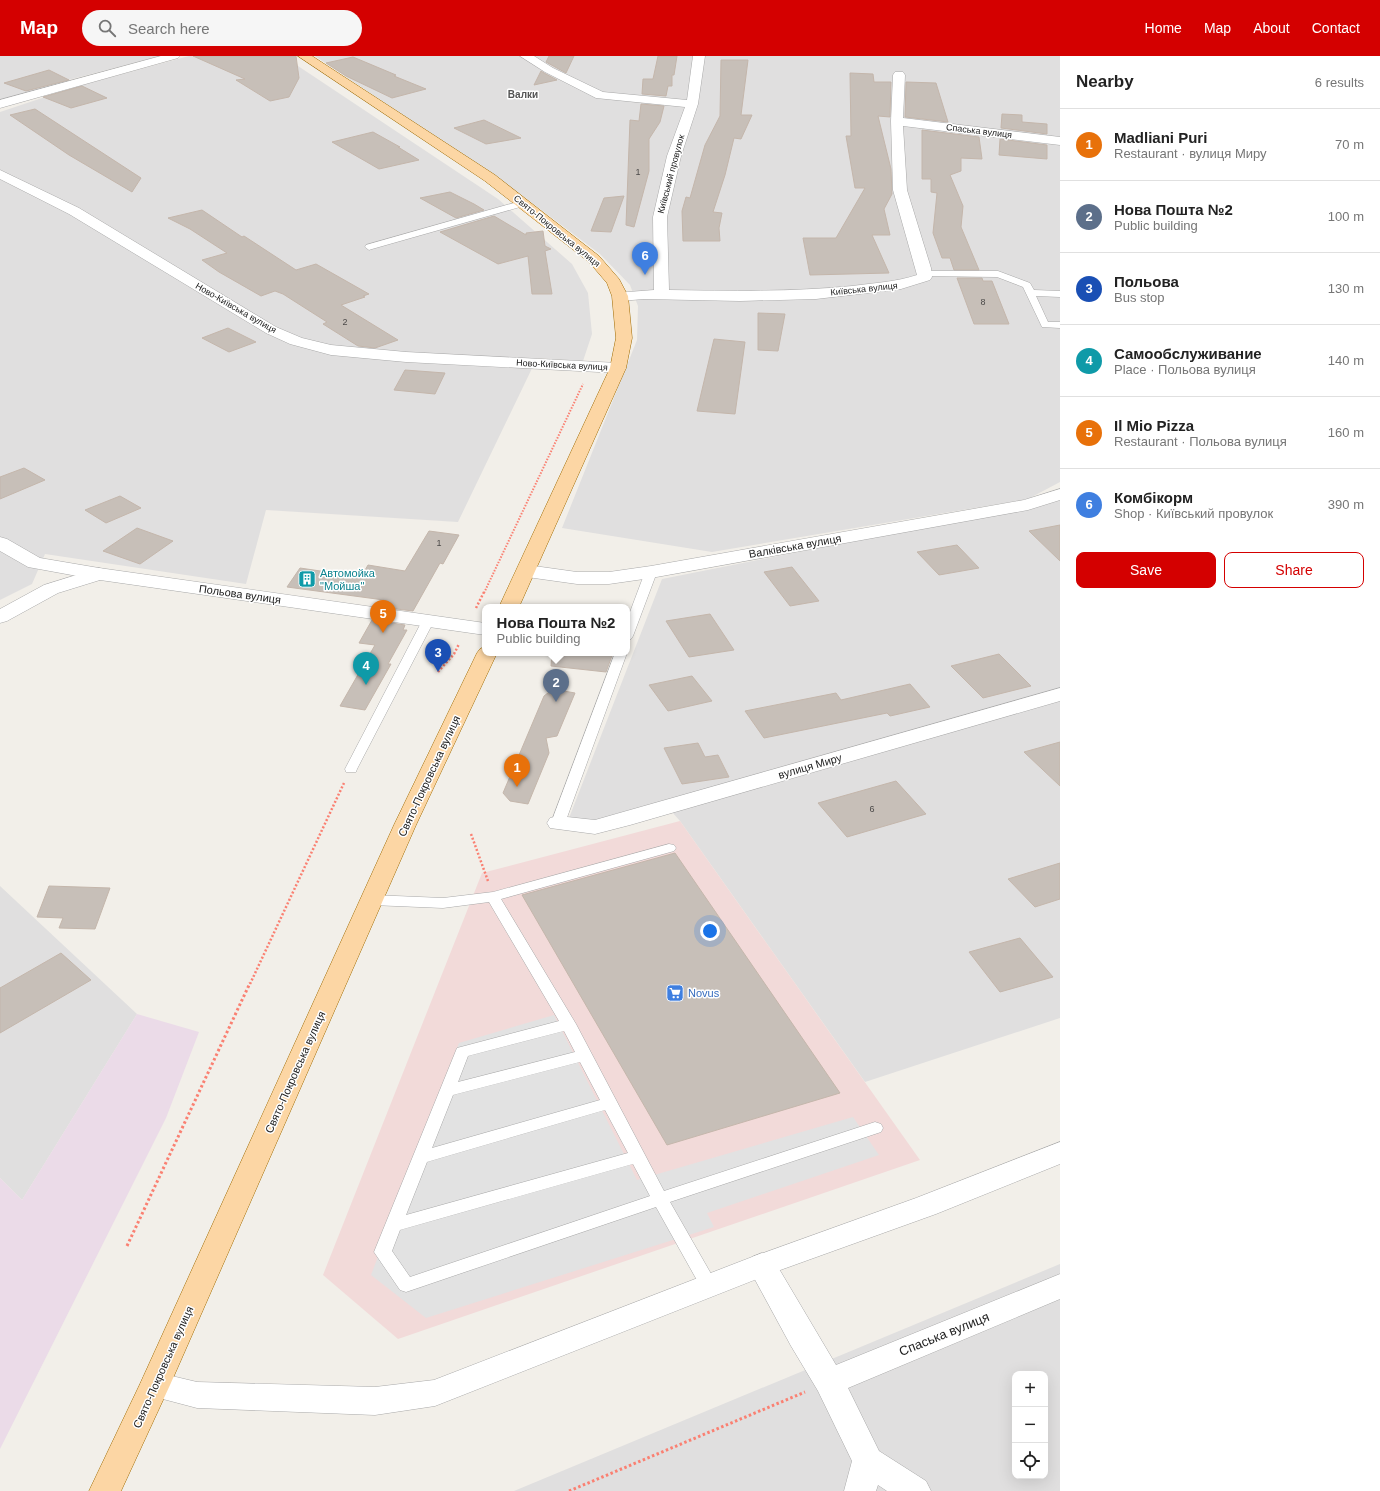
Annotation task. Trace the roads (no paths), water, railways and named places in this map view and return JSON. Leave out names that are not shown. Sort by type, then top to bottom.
[{"type":"main road","name":"Свято-Покровська вулиця","points":[[304,56],[490,178],[524,203],[594,259],[614,282],[620,296],[624,338],[618,368],[527,571],[510,604]]},
{"type":"main road","name":"Свято-Покровська вулиця","points":[[106,1491],[409,818],[486,656]]},
{"type":"street","points":[[0,104],[37,92],[174,56]]},
{"type":"street","points":[[526,56],[549,70],[600,95],[692,104]]},
{"type":"street","name":"Київський провулок","points":[[662,294],[660,217],[674,156],[692,104],[699,56]]},
{"type":"street","points":[[899,75],[897,121],[900,190],[925,274]]},
{"type":"street","name":"Спаська вулиця","points":[[897,121],[1060,140]]},
{"type":"street","name":"Ново-Київська вулиця","points":[[0,174],[74,211],[271,330],[296,341],[331,350],[406,357],[618,368]]},
{"type":"street","name":"Київська вулиця","points":[[620,296],[644,294],[740,296],[816,294],[901,285],[925,277],[925,274]]},
{"type":"street","name":"Валківська вулиця","points":[[527,571],[585,578],[609,578],[651,572],[1028,505],[1060,494]]},
{"type":"street","name":"Польова вулиця","points":[[0,543],[35,563],[99,574],[476,628]]},
{"type":"street","points":[[0,617],[50,590],[99,574]]},
{"type":"street","name":"вулиця Миру","points":[[558,823],[595,827],[1060,694]]},
{"type":"street","points":[[155,1385],[197,1395],[367,1400],[435,1393],[762,1265],[926,1206],[1060,1153]]},
{"type":"street","points":[[762,1265],[829,1382],[868,1461],[914,1491]]},
{"type":"street","name":"Спаська вулиця","points":[[829,1382],[1060,1286]]},
{"type":"street","points":[[860,1491],[868,1461]]},
{"type":"lane","points":[[370,246],[524,203]]},
{"type":"lane","points":[[925,274],[998,274],[1027,285],[1045,325],[1060,325]]},
{"type":"lane","points":[[1031,293],[1060,294]]},
{"type":"lane","points":[[630,628],[651,572]]},
{"type":"lane","points":[[351,769],[428,621]]},
{"type":"lane","points":[[558,823],[620,656]]},
{"type":"lane","points":[[372,900],[443,903],[493,897],[669,848]]},
{"type":"lane","points":[[493,897],[568,1024],[660,1199],[709,1286]]},
{"type":"lane","points":[[568,1024],[462,1052],[383,1252],[406,1285],[875,1128]]},
{"type":"lane","points":[[447,1091],[585,1055]]},
{"type":"lane","points":[[420,1158],[610,1103]]},
{"type":"lane","points":[[394,1225],[638,1156]]},
{"type":"place","name":"Комбікорм","points":[[645,275]]},
{"type":"place","name":"Автомойка \"Мойша\"","points":[[307,579]]},
{"type":"place","name":"Il Mio Pizza","points":[[383,633]]},
{"type":"place","name":"Польова","points":[[438,672]]},
{"type":"place","name":"Самообслуживание","points":[[366,685]]},
{"type":"place","name":"Нова Пошта №2","points":[[556,702]]},
{"type":"place","name":"Madliani Puri","points":[[517,787]]},
{"type":"place","name":"Novus","points":[[675,993]]},
{"type":"district","name":"Валки","points":[[523,94]]}]
